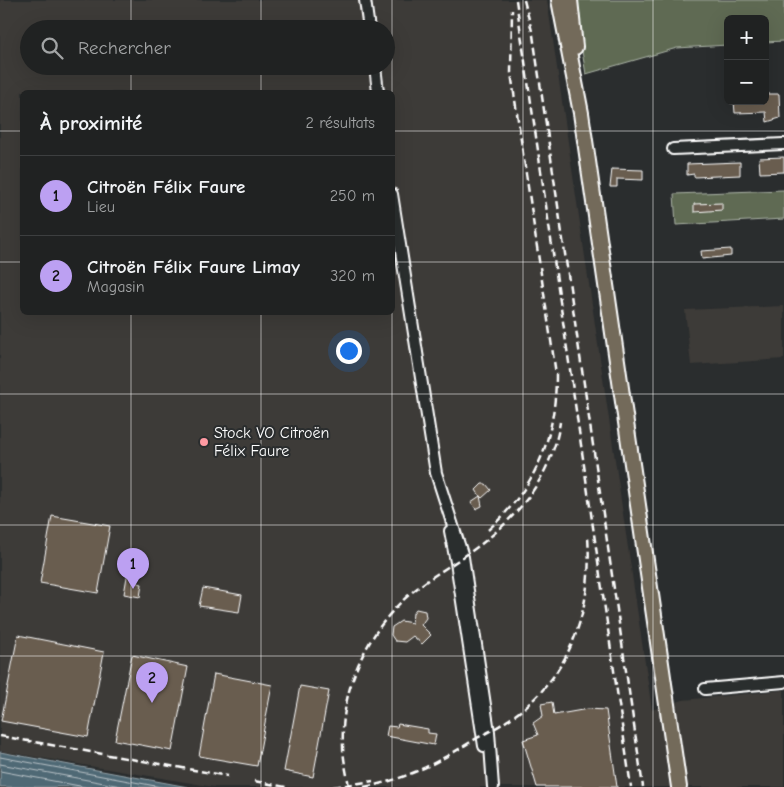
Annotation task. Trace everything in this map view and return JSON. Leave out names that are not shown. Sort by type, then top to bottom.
[{"type":"main road","points":[[559,0],[581,113]]},
{"type":"main road","points":[[570,0],[581,113],[679,787]]},
{"type":"street","points":[[365,0],[368,20]]},
{"type":"street","points":[[376,75],[378,90]]},
{"type":"street","points":[[673,149],[784,144]]},
{"type":"street","points":[[395,213],[436,473],[463,557],[489,732],[493,785]]},
{"type":"street","points":[[705,689],[784,682]]},
{"type":"shaded area","points":[[0,0],[547,0],[652,710],[683,700],[784,690],[784,787],[215,787],[0,751]]},
{"type":"shaded area","points":[[784,306],[784,359],[691,365],[685,310]]},
{"type":"green space","points":[[573,0],[784,0],[784,41],[769,42],[769,15],[724,15],[724,45],[677,48],[586,74]]},
{"type":"green space","points":[[784,190],[784,219],[676,225],[674,194]]},
{"type":"water","points":[[0,752],[188,787],[0,787]]},
{"type":"building","points":[[769,94],[779,94],[780,118],[767,122],[766,112],[735,113],[734,105],[769,105]]},
{"type":"building","points":[[784,157],[784,172],[760,173],[759,158]]},
{"type":"building","points":[[740,162],[740,175],[694,177],[694,174],[687,175],[687,164]]},
{"type":"building","points":[[612,169],[643,170],[643,180],[617,179],[617,187],[610,187]]},
{"type":"building","points":[[722,203],[722,210],[694,212],[694,204]]},
{"type":"building","points":[[731,249],[731,256],[702,259],[701,251]]},
{"type":"building","points":[[482,484],[486,484],[491,490],[482,498],[476,490]]},
{"type":"building","points":[[480,496],[482,506],[476,509],[471,502]]},
{"type":"building","points":[[52,516],[110,526],[98,593],[40,583]]},
{"type":"building","points":[[128,571],[135,573],[134,582],[142,584],[140,597],[124,594]]},
{"type":"building","points":[[203,588],[242,595],[239,612],[199,606]]},
{"type":"building","points":[[416,609],[425,611],[426,618],[421,625],[431,635],[422,644],[413,636],[405,642],[395,641],[391,635],[392,627],[401,621],[412,623],[413,613]]},
{"type":"building","points":[[18,635],[104,652],[88,737],[1,721]]},
{"type":"building","points":[[132,655],[188,667],[172,751],[115,740]]},
{"type":"building","points":[[214,674],[272,685],[257,766],[199,756]]},
{"type":"building","points":[[300,686],[329,691],[313,777],[284,771]]},
{"type":"building","points":[[552,702],[554,715],[588,709],[606,710],[617,787],[537,787],[523,740],[538,735],[533,723],[543,716],[541,704]]},
{"type":"building","points":[[398,724],[428,729],[428,733],[436,734],[434,745],[386,736],[388,726],[397,727]]},
{"type":"railway","points":[[516,0],[631,787]]},
{"type":"railway","points":[[524,0],[533,35],[643,787]]},
{"type":"railway","points":[[488,530],[505,514],[531,479],[547,440],[555,397],[556,374],[511,73],[512,10]]},
{"type":"railway","points":[[349,787],[343,746],[346,703],[359,662],[369,643],[381,625],[410,594],[481,544],[497,531],[526,500],[548,464],[560,422]]},
{"type":"railway","points":[[364,787],[407,775],[446,756],[508,720],[530,703],[548,684],[574,640],[581,615],[589,564],[588,537]]},
{"type":"railway","points":[[0,736],[228,776]]},
{"type":"railway","points":[[254,781],[286,787]]},
{"type":"railway","points":[[333,787],[373,781]]},
{"type":"place","name":"Stock VO Citroën Félix Faure","points":[[204,442]]},
{"type":"place","name":"Citroën Félix Faure","points":[[133,589]]},
{"type":"place","name":"Citroën Félix Faure Limay","points":[[152,703]]}]
